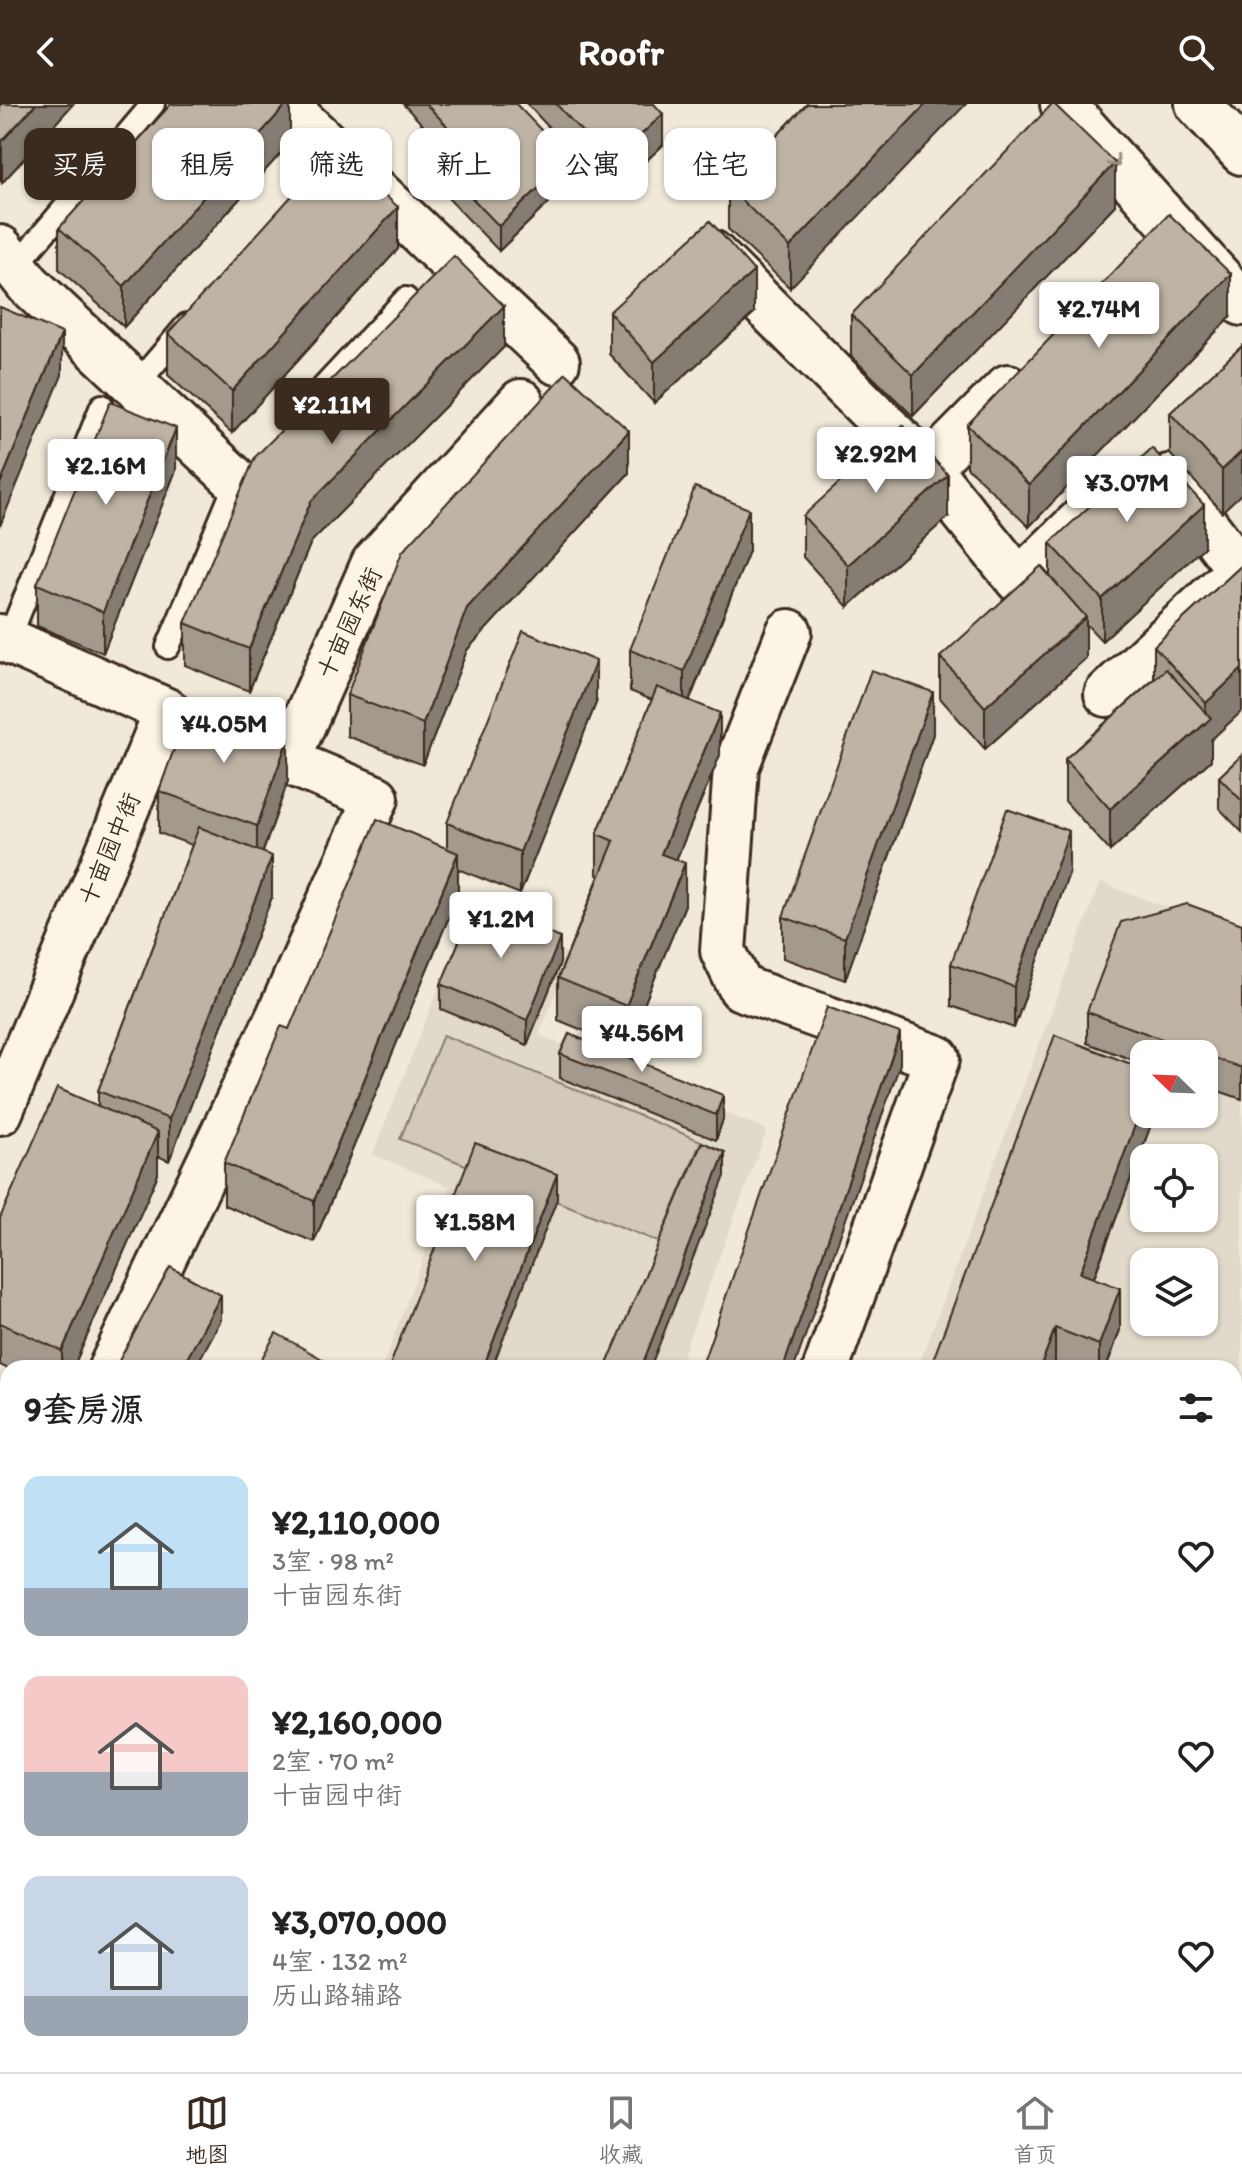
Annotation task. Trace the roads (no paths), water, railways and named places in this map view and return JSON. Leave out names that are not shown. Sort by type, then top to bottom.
[{"type":"street","points":[[284,104],[557,362]]},
{"type":"street","points":[[1063,104],[1160,235],[1242,303]]},
{"type":"street","points":[[1198,104],[1242,152]]},
{"type":"street","points":[[702,243],[928,468],[1019,581],[1151,453],[1240,570],[1107,694]]},
{"type":"street","points":[[8,257],[119,395],[248,469]]},
{"type":"street","points":[[928,468],[1038,357]]},
{"type":"street","name":"十亩园东街","points":[[287,761],[374,563],[521,402]]},
{"type":"street","points":[[789,632],[736,767],[723,951],[741,988],[937,1058],[829,1360]]},
{"type":"street","points":[[4,639],[376,798],[279,1016],[115,1360]]},
{"type":"street","name":"十亩园中街","points":[[0,1112],[167,711]]},
{"type":"lane","points":[[8,257],[153,104]]},
{"type":"lane","points":[[290,424],[406,299]]},
{"type":"lane","points":[[4,639],[119,395],[204,305]]},
{"type":"lane","points":[[168,647],[248,469]]}]
